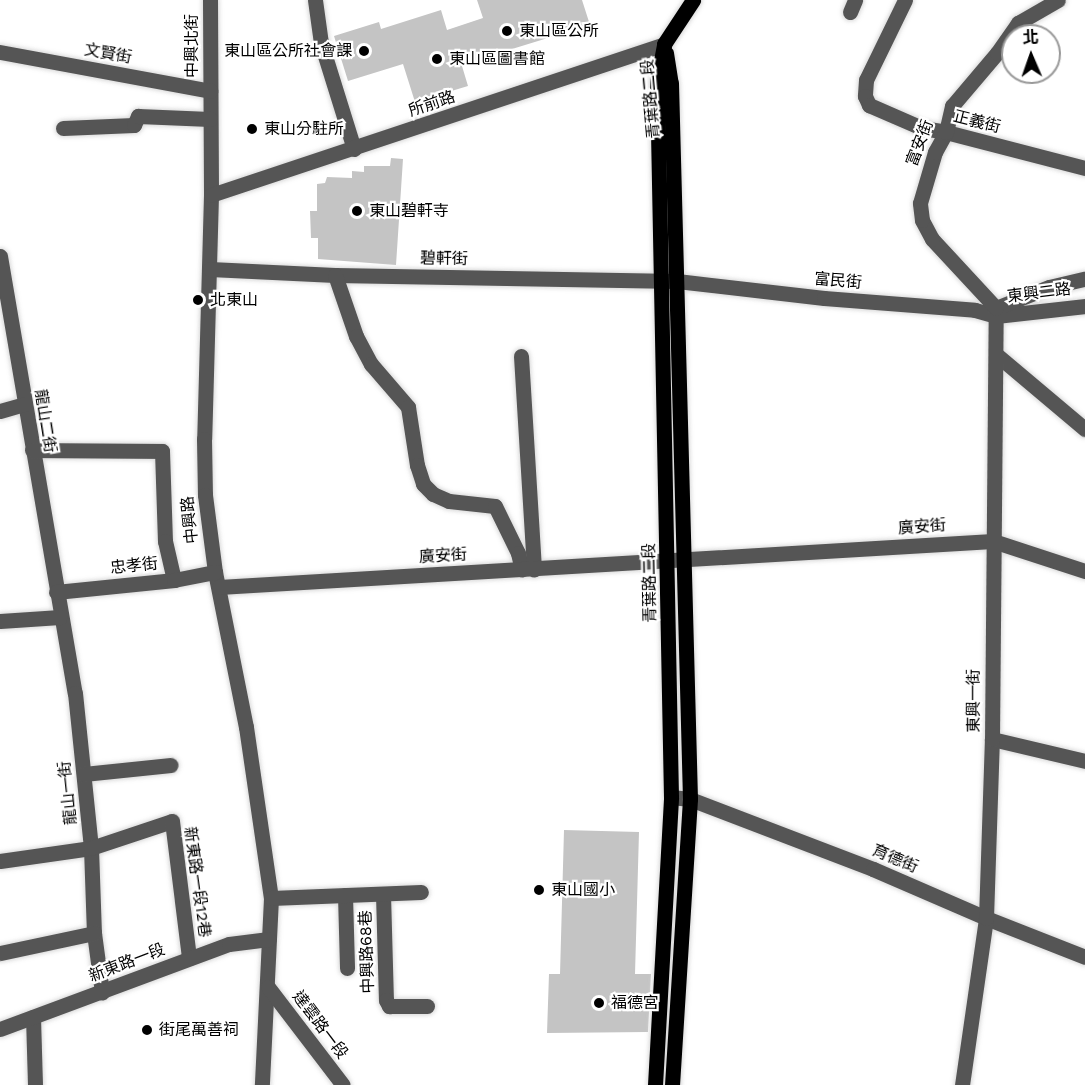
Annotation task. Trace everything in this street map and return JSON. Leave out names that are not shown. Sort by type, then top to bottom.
[{"type":"main road","points":[[664,44],[693,0]]},
{"type":"main road","name":"青葉路二段","points":[[664,44],[671,83],[690,799],[672,1085]]},
{"type":"main road","name":"青葉路二段","points":[[655,1085],[671,797],[669,561],[657,81],[664,44]]},
{"type":"street","name":"中興北街","points":[[210,0],[210,91]]},
{"type":"street","points":[[315,0],[321,43],[354,149]]},
{"type":"street","name":"正義街","points":[[905,0],[866,80],[865,96],[869,105],[922,128],[946,132],[1085,168]]},
{"type":"street","name":"富安街","points":[[996,312],[932,239],[922,220],[920,203],[922,190],[935,152],[946,132],[952,106],[997,53],[1018,23],[1058,0]]},
{"type":"street","name":"所前路","points":[[211,195],[664,44]]},
{"type":"street","name":"文賢街","points":[[0,52],[210,91]]},
{"type":"street","name":"中興路","points":[[210,91],[211,195],[204,439],[205,495],[217,579],[246,727],[271,898],[268,987]]},
{"type":"street","points":[[63,128],[134,125],[138,116],[210,119]]},
{"type":"street","name":"龍山二街","points":[[0,256],[56,592]]},
{"type":"street","name":"碧軒街","points":[[210,269],[334,275],[677,281]]},
{"type":"street","points":[[334,275],[356,336],[370,364],[408,407],[417,465],[423,484],[433,494],[449,501],[495,506],[528,570]]},
{"type":"street","points":[[996,312],[1049,287],[1085,279]]},
{"type":"street","name":"富民街","points":[[677,281],[824,298],[996,312]]},
{"type":"street","name":"東興二路","points":[[996,312],[1085,306]]},
{"type":"street","name":"東興一街","points":[[962,1085],[986,918],[992,739],[996,312]]},
{"type":"street","points":[[521,356],[528,570]]},
{"type":"street","points":[[997,356],[1085,429]]},
{"type":"street","points":[[0,411],[24,404]]},
{"type":"street","points":[[32,450],[162,451],[165,541],[174,580]]},
{"type":"street","name":"廣安街","points":[[217,579],[528,570],[993,541],[1085,571]]},
{"type":"street","name":"忠孝街","points":[[56,592],[174,580],[217,579]]},
{"type":"street","name":"龍山一街","points":[[56,592],[75,693],[91,848],[94,933],[102,992]]},
{"type":"street","points":[[0,621],[60,617]]},
{"type":"street","points":[[992,739],[1085,761]]},
{"type":"street","points":[[84,774],[171,765]]},
{"type":"street","name":"育德街","points":[[671,797],[690,799],[873,868],[986,918],[1085,957]]},
{"type":"street","name":"新東路一段12巷","points":[[91,848],[172,821],[189,958]]},
{"type":"street","points":[[0,861],[91,848]]},
{"type":"street","points":[[271,898],[421,892]]},
{"type":"street","name":"中興路68巷","points":[[383,894],[386,1000],[389,1006],[427,1006]]},
{"type":"street","points":[[345,895],[347,968]]},
{"type":"street","points":[[0,953],[94,933]]},
{"type":"street","name":"新東路一段","points":[[0,1029],[229,944],[270,939]]},
{"type":"street","points":[[262,1085],[268,987]]},
{"type":"street","name":"達雲路一段","points":[[268,987],[343,1085]]},
{"type":"street","points":[[33,1017],[35,1085]]},
{"type":"building","points":[[477,0],[582,0],[590,25],[466,63],[462,66],[468,86],[415,102],[403,64],[348,81],[334,36],[379,22],[381,29],[441,10],[447,30],[483,18]]},
{"type":"building","name":"東山碧軒寺","points":[[391,158],[403,159],[396,265],[318,259],[318,238],[311,238],[310,211],[317,211],[317,184],[325,183],[327,177],[352,178],[352,171],[364,172],[364,166],[390,166]]},
{"type":"building","points":[[564,830],[639,832],[635,974],[651,974],[648,1032],[547,1033],[549,974],[560,974]]},
{"type":"place","name":"東山區公所","points":[[507,31]]},
{"type":"place","name":"東山區公所社會課","points":[[364,51]]},
{"type":"place","name":"東山區圖書館","points":[[437,59]]},
{"type":"place","name":"東山分駐所","points":[[252,129]]},
{"type":"place","name":"東山碧軒寺","points":[[357,211]]},
{"type":"place","name":"北東山","points":[[198,300]]},
{"type":"place","name":"東山國小","points":[[539,890]]},
{"type":"place","name":"福德宮","points":[[599,1003]]},
{"type":"place","name":"街尾萬善祠","points":[[147,1030]]}]
